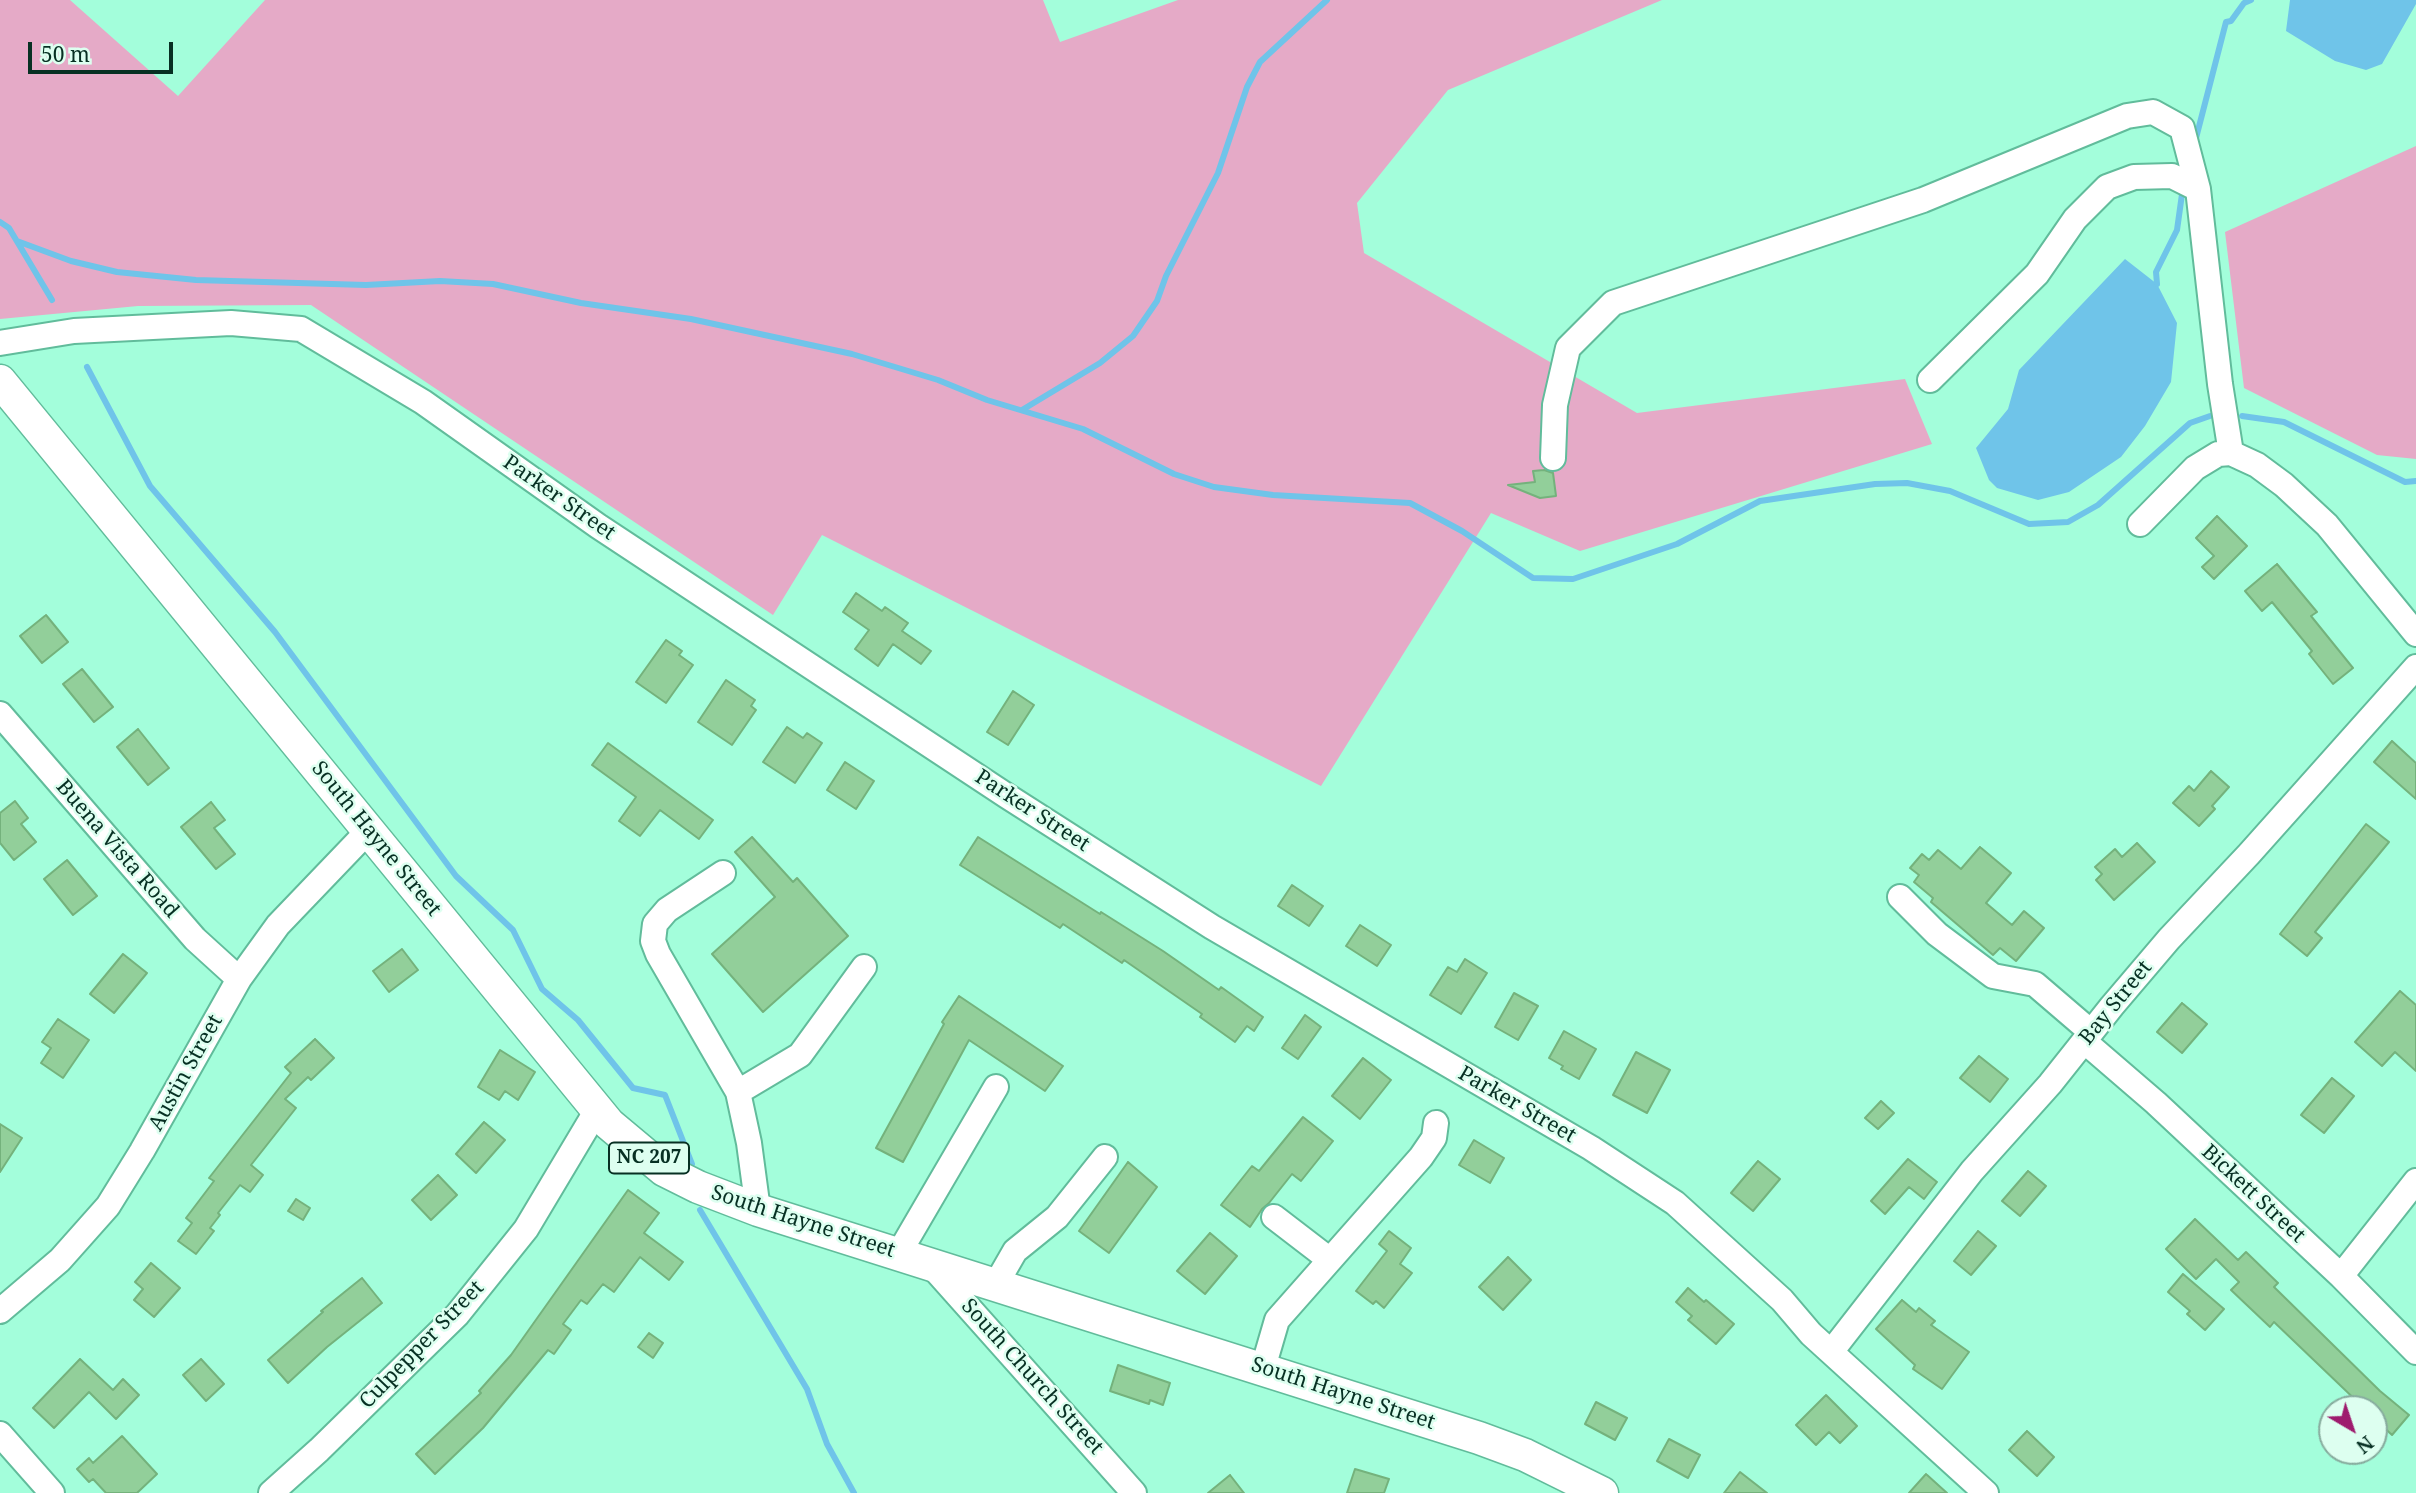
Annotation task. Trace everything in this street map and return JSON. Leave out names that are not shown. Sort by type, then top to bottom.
[{"type":"main road","name":"South Hayne Street","points":[[0,381],[597,1110],[609,1124],[664,1170],[698,1187],[758,1210],[1479,1438],[1525,1455],[1602,1493]]},
{"type":"street","points":[[1553,458],[1555,404],[1568,348],[1613,303],[1923,201],[2127,116],[2153,113],[2182,128],[2198,189],[2220,384],[2231,453]]},
{"type":"street","points":[[1930,380],[2037,274],[2076,219],[2107,187],[2134,177],[2172,176],[2198,189]]},
{"type":"street","name":"Parker Street","points":[[0,343],[74,331],[232,323],[301,329],[422,402],[676,578],[1212,927],[1591,1148],[1675,1203],[1782,1300],[1811,1334],[1986,1493]]},
{"type":"street","points":[[2140,524],[2195,468],[2218,454],[2231,453],[2257,466],[2284,485],[2327,525],[2416,634]]},
{"type":"street","name":"Bay Street","points":[[1831,1352],[1972,1171],[2050,1084],[2169,939],[2416,667]]},
{"type":"street","name":"Buena Vista Road","points":[[0,714],[195,939],[239,979]]},
{"type":"street","name":"Austin Street","points":[[0,1311],[60,1260],[108,1206],[239,979],[278,925],[369,830]]},
{"type":"street","points":[[723,873],[667,910],[655,924],[653,941],[738,1092],[749,1143],[758,1210]]},
{"type":"street","name":"Bickett Street","points":[[1900,897],[1937,934],[1993,975],[2035,984],[2156,1103],[2341,1276],[2416,1352]]},
{"type":"street","points":[[738,1092],[800,1055],[864,967]]},
{"type":"street","points":[[914,1258],[996,1087]]},
{"type":"street","name":"Culpepper Street","points":[[271,1493],[319,1450],[465,1305],[526,1229],[597,1110]]},
{"type":"street","points":[[1263,1368],[1277,1320],[1421,1157],[1434,1139],[1436,1123]]},
{"type":"street","points":[[996,1284],[1016,1251],[1057,1217],[1105,1157]]},
{"type":"street","points":[[2341,1276],[2416,1181]]},
{"type":"street","points":[[1274,1217],[1330,1260]]},
{"type":"street","name":"South Church Street","points":[[914,1258],[1134,1493]]},
{"type":"street","points":[[0,1434],[52,1493]]},
{"type":"shaded area","points":[[0,0],[70,0],[178,96],[265,0],[1043,0],[1060,42],[1178,0],[1662,0],[1448,90],[1357,203],[1364,253],[1637,413],[1905,379],[1932,444],[1580,551],[1491,513],[1321,786],[822,535],[773,615],[311,305],[138,306],[0,319]]},
{"type":"shaded area","points":[[2416,146],[2416,459],[2377,455],[2244,388],[2225,232]]},
{"type":"water","points":[[2290,0],[2416,0],[2416,4],[2382,64],[2366,70],[2335,61],[2286,31]]},
{"type":"water","points":[[2125,259],[2157,284],[2177,323],[2171,382],[2145,426],[2121,457],[2069,492],[2038,500],[1997,488],[1989,480],[1976,448],[2008,409],[2019,370]]},
{"type":"building","points":[[1533,471],[1553,473],[1556,496],[1540,498],[1508,485],[1535,482]]},
{"type":"building","points":[[2217,516],[2247,546],[2214,579],[2202,567],[2214,556],[2196,538]]},
{"type":"building","points":[[2277,564],[2317,612],[2311,616],[2353,668],[2333,684],[2309,654],[2312,651],[2272,602],[2262,611],[2245,591]]},
{"type":"building","points":[[856,593],[882,611],[885,607],[908,623],[902,631],[931,651],[921,664],[893,644],[878,666],[855,649],[869,630],[843,612]]},
{"type":"building","points":[[46,615],[68,642],[42,663],[20,636]]},
{"type":"building","points":[[666,640],[682,651],[679,655],[693,665],[666,703],[636,682]]},
{"type":"building","points":[[82,669],[113,707],[94,722],[63,684]]},
{"type":"building","points":[[726,680],[755,700],[751,706],[756,710],[732,745],[698,722]]},
{"type":"building","points":[[1013,691],[1034,705],[1008,745],[987,732]]},
{"type":"building","points":[[787,727],[803,738],[807,733],[822,743],[795,783],[763,762]]},
{"type":"building","points":[[138,729],[169,768],[148,785],[117,747]]},
{"type":"building","points":[[2392,741],[2416,763],[2416,799],[2374,762]]},
{"type":"building","points":[[608,743],[713,820],[699,839],[660,810],[640,836],[619,821],[636,797],[592,765]]},
{"type":"building","points":[[845,762],[874,781],[856,809],[827,790]]},
{"type":"building","points":[[2211,771],[2229,787],[2212,806],[2215,809],[2199,826],[2173,803],[2189,786],[2194,791]]},
{"type":"building","points":[[15,801],[28,818],[21,824],[36,842],[14,860],[0,843],[0,813]]},
{"type":"building","points":[[211,802],[225,820],[214,828],[235,854],[216,869],[181,827]]},
{"type":"building","points":[[2366,824],[2389,842],[2315,932],[2322,938],[2307,956],[2280,934]]},
{"type":"building","points":[[752,837],[793,882],[797,878],[848,936],[763,1012],[712,954],[775,897],[735,852]]},
{"type":"building","points":[[978,837],[1163,951],[1219,990],[1221,987],[1263,1017],[1254,1031],[1247,1026],[1235,1042],[1200,1017],[1202,1014],[1124,960],[1122,963],[1063,924],[1060,928],[960,865]]},
{"type":"building","points":[[2137,843],[2155,862],[2114,900],[2096,880],[2102,874],[2095,867],[2115,849],[2122,857]]},
{"type":"building","points":[[1980,847],[2011,873],[1986,903],[2012,925],[2024,911],[2044,928],[2016,961],[2000,948],[1993,955],[1931,902],[1933,898],[1914,882],[1919,875],[1910,868],[1922,854],[1929,860],[1938,850],[1961,869]]},
{"type":"building","points":[[67,860],[97,896],[73,915],[44,879]]},
{"type":"building","points":[[1292,885],[1323,906],[1309,926],[1278,906]]},
{"type":"building","points":[[1360,925],[1391,945],[1377,966],[1346,946]]},
{"type":"building","points":[[402,949],[418,970],[389,992],[373,971]]},
{"type":"building","points":[[123,954],[147,973],[114,1013],[90,994]]},
{"type":"building","points":[[1465,959],[1487,973],[1461,1014],[1430,995],[1448,967],[1457,972]]},
{"type":"building","points":[[2400,991],[2416,1005],[2416,1071],[2395,1052],[2382,1066],[2355,1042]]},
{"type":"building","points":[[1514,993],[1538,1006],[1518,1040],[1495,1027]]},
{"type":"building","points":[[959,996],[1063,1066],[1045,1091],[969,1040],[903,1162],[876,1148],[944,1024],[942,1022]]},
{"type":"building","points":[[2182,1003],[2207,1024],[2182,1053],[2157,1032]]},
{"type":"building","points":[[1305,1015],[1321,1027],[1298,1059],[1282,1048]]},
{"type":"building","points":[[58,1019],[89,1040],[63,1078],[41,1063],[51,1048],[42,1042]]},
{"type":"building","points":[[1564,1031],[1596,1049],[1579,1079],[1561,1069],[1563,1066],[1549,1058]]},
{"type":"building","points":[[315,1039],[334,1058],[311,1080],[308,1077],[285,1099],[296,1108],[251,1165],[263,1175],[250,1192],[240,1185],[218,1213],[220,1215],[210,1228],[214,1231],[196,1254],[178,1241],[192,1223],[186,1218],[214,1181],[209,1178],[291,1073],[285,1067]]},
{"type":"building","points":[[500,1050],[535,1072],[518,1100],[505,1091],[499,1100],[478,1087]]},
{"type":"building","points":[[1636,1052],[1670,1070],[1647,1113],[1613,1095]]},
{"type":"building","points":[[1979,1056],[2008,1079],[1990,1102],[1960,1078]]},
{"type":"building","points":[[1363,1058],[1391,1080],[1360,1119],[1332,1096]]},
{"type":"building","points":[[2332,1078],[2354,1096],[2324,1133],[2301,1115]]},
{"type":"building","points":[[1881,1101],[1894,1113],[1878,1129],[1865,1118]]},
{"type":"building","points":[[1303,1117],[1333,1141],[1301,1181],[1292,1174],[1250,1227],[1221,1205],[1252,1166],[1259,1171]]},
{"type":"building","points":[[484,1122],[505,1140],[476,1173],[456,1154]]},
{"type":"building","points":[[0,1124],[22,1138],[0,1172]]},
{"type":"building","points":[[1474,1140],[1504,1158],[1490,1183],[1459,1165]]},
{"type":"building","points":[[1908,1159],[1937,1182],[1924,1199],[1909,1187],[1885,1214],[1871,1201]]},
{"type":"building","points":[[1758,1161],[1780,1179],[1753,1211],[1731,1193]]},
{"type":"building","points":[[1128,1162],[1157,1187],[1109,1253],[1079,1231]]},
{"type":"building","points":[[2028,1171],[2046,1186],[2020,1216],[2002,1201]]},
{"type":"building","points":[[438,1175],[457,1195],[431,1220],[412,1200]]},
{"type":"building","points":[[628,1190],[659,1213],[644,1233],[683,1262],[669,1280],[640,1257],[614,1292],[603,1284],[587,1304],[581,1300],[563,1324],[571,1330],[554,1354],[548,1350],[483,1428],[435,1474],[416,1454],[481,1393],[479,1391],[511,1355]]},
{"type":"building","points":[[296,1199],[310,1208],[303,1220],[288,1211]]},
{"type":"building","points":[[2195,1219],[2238,1260],[2246,1252],[2278,1283],[2274,1287],[2385,1395],[2350,1395],[2274,1322],[2270,1327],[2231,1290],[2239,1282],[2216,1259],[2196,1279],[2166,1249]]},
{"type":"building","points":[[1389,1231],[1411,1248],[1400,1264],[1412,1273],[1384,1308],[1376,1301],[1373,1304],[1356,1291],[1387,1251],[1379,1244]]},
{"type":"building","points":[[1978,1231],[1996,1246],[1971,1275],[1954,1261]]},
{"type":"building","points":[[1210,1233],[1237,1256],[1205,1294],[1177,1271]]},
{"type":"building","points":[[1508,1257],[1531,1280],[1503,1310],[1479,1287]]},
{"type":"building","points":[[151,1263],[180,1288],[154,1317],[134,1300],[143,1289],[135,1282]]},
{"type":"building","points":[[2183,1274],[2224,1309],[2205,1330],[2187,1314],[2190,1311],[2168,1292]]},
{"type":"building","points":[[362,1278],[382,1303],[327,1347],[288,1383],[268,1360]]},
{"type":"building","points":[[1688,1288],[1734,1324],[1716,1344],[1688,1320],[1692,1316],[1676,1302]]},
{"type":"building","points":[[1902,1300],[1916,1312],[1919,1308],[1935,1321],[1931,1325],[1969,1352],[1942,1389],[1913,1369],[1915,1365],[1876,1329]]},
{"type":"building","points":[[649,1333],[663,1343],[653,1358],[638,1347]]},
{"type":"building","points":[[80,1359],[113,1390],[123,1379],[139,1395],[116,1419],[89,1392],[54,1428],[33,1408]]},
{"type":"building","points":[[201,1359],[224,1384],[206,1401],[183,1375]]},
{"type":"building","points":[[1118,1365],[1170,1383],[1163,1405],[1150,1400],[1149,1404],[1110,1391]]},
{"type":"building","points":[[1826,1395],[1857,1426],[1840,1443],[1829,1432],[1816,1445],[1796,1425]]},
{"type":"building","points":[[2388,1398],[2409,1415],[2392,1435],[2388,1431]]},
{"type":"building","points":[[1596,1402],[1627,1418],[1615,1440],[1585,1424]]},
{"type":"building","points":[[2027,1431],[2054,1457],[2037,1476],[2009,1450]]},
{"type":"building","points":[[122,1436],[157,1474],[137,1493],[106,1493],[93,1479],[89,1482],[77,1469],[89,1458],[93,1463]]},
{"type":"building","points":[[1669,1439],[1700,1455],[1688,1478],[1657,1461]]},
{"type":"building","points":[[1355,1469],[1389,1479],[1384,1493],[1347,1493]]},
{"type":"building","points":[[1740,1472],[1767,1493],[1724,1493]]},
{"type":"building","points":[[1926,1474],[1947,1493],[1909,1493]]},
{"type":"building","points":[[1230,1475],[1244,1493],[1208,1493]]},
{"type":"waterway","points":[[1022,410],[1100,363],[1133,336],[1157,301],[1166,276],[1218,173],[1247,87],[1260,62],[1327,0]]},
{"type":"waterway","points":[[2195,142],[2226,22],[2231,21],[2244,3],[2251,0]]},
{"type":"waterway","points":[[2157,284],[2156,272],[2177,230],[2183,187]]},
{"type":"waterway","points":[[0,222],[9,228],[52,300]]},
{"type":"waterway","points":[[17,241],[71,261],[117,272],[196,280],[366,285],[440,281],[493,284],[581,303],[691,319],[852,354],[1083,429],[1174,474],[1214,487],[1273,495],[1410,503],[1462,531],[1533,578],[1573,579],[1677,544],[1760,501],[1875,484],[1907,483],[1950,491],[2029,524],[2068,522],[2098,505],[2190,423],[2210,416]]},
{"type":"waterway","points":[[87,367],[150,486],[275,632],[456,876],[513,930],[542,989],[578,1020],[633,1088],[665,1095],[692,1164]]},
{"type":"waterway","points":[[2242,416],[2284,422],[2405,482],[2416,481]]},
{"type":"waterway","points":[[700,1210],[807,1389],[827,1444],[854,1493]]}]
